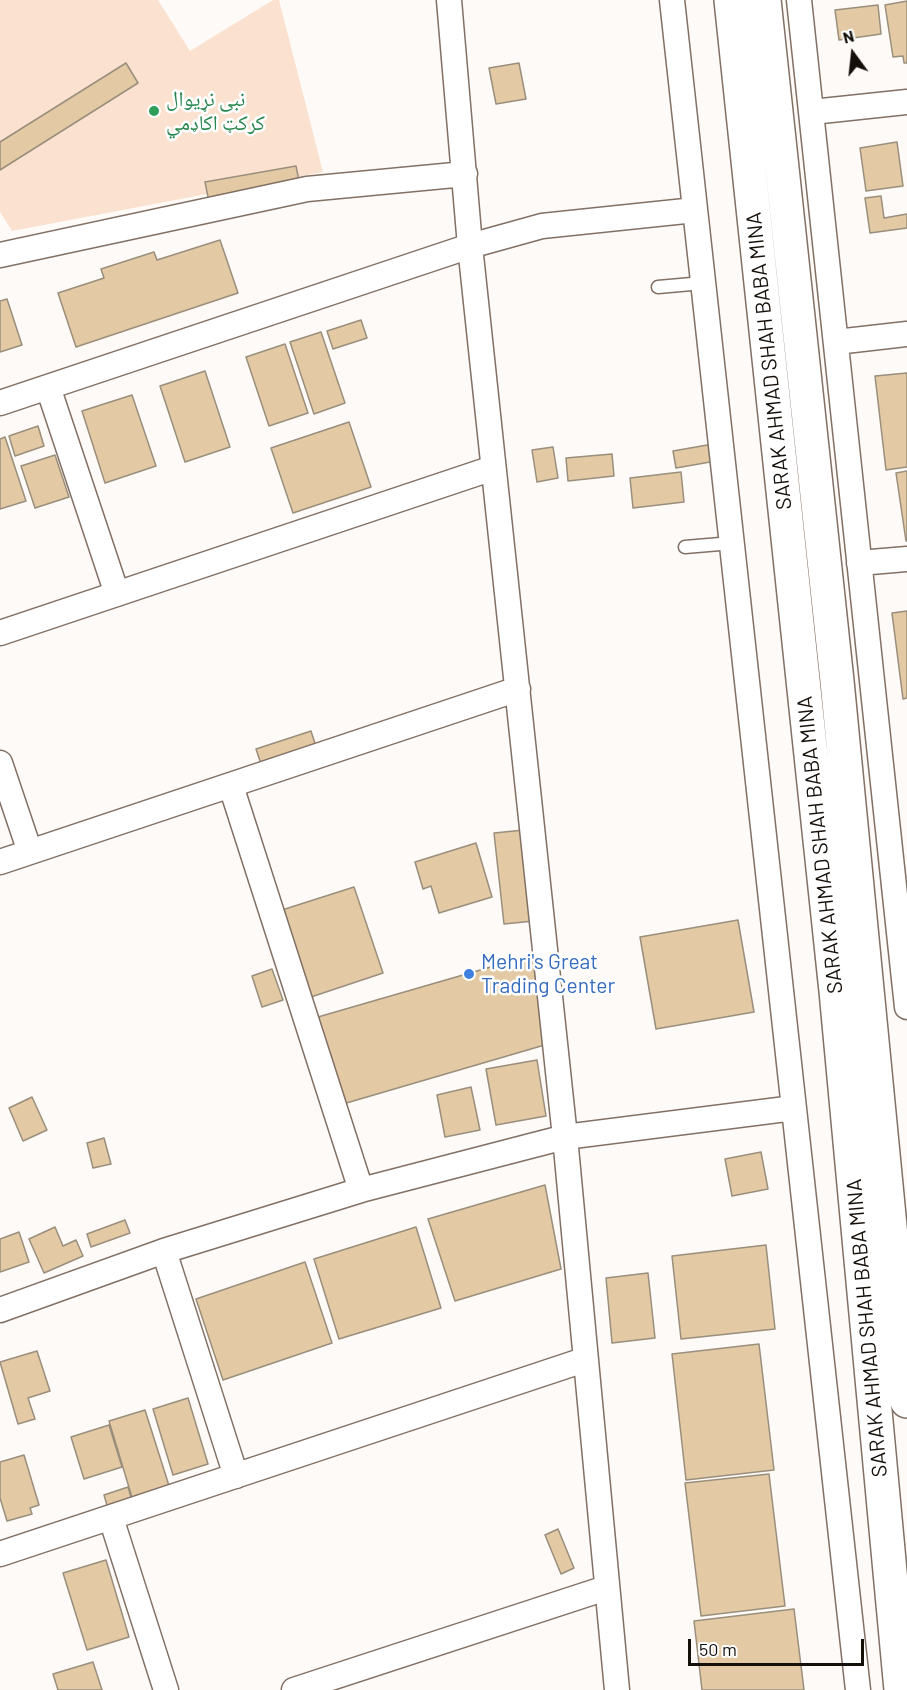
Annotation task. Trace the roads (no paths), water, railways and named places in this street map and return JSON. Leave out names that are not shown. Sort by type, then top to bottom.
[{"type":"highway","name":"SARAK AHMAD SHAH BABA MINA","points":[[731,0],[837,1003],[901,1690]]},
{"type":"highway","points":[[764,0],[838,693],[907,1401]]},
{"type":"street","points":[[448,0],[470,246],[565,1137],[584,1360],[617,1690]]},
{"type":"street","points":[[672,0],[858,1690]]},
{"type":"street","points":[[799,0],[859,563],[897,810],[907,1007]]},
{"type":"street","points":[[812,112],[907,102]]},
{"type":"street","points":[[0,255],[306,189],[465,174]]},
{"type":"street","points":[[0,403],[470,246],[542,226],[695,210]]},
{"type":"street","points":[[836,342],[907,334]]},
{"type":"street","points":[[48,387],[117,594]]},
{"type":"street","points":[[0,633],[493,468]]},
{"type":"street","points":[[859,563],[907,559]]},
{"type":"street","points":[[0,862],[518,689]]},
{"type":"street","points":[[0,763],[30,852]]},
{"type":"street","points":[[231,786],[361,1190]]},
{"type":"street","points":[[0,1310],[164,1251],[361,1190],[565,1137],[794,1108]]},
{"type":"street","points":[[164,1251],[237,1476]]},
{"type":"street","points":[[0,1554],[584,1360]]},
{"type":"street","points":[[111,1518],[166,1690]]},
{"type":"street","points":[[294,1690],[606,1588]]},
{"type":"lane","points":[[658,287],[703,283]]},
{"type":"lane","points":[[685,547],[732,543]]},
{"type":"place","name":"نبی نړیوال کرکټ اکاډمي","points":[[154,111]]},
{"type":"place","name":"Mehri's Great Trading Center","points":[[469,974]]}]
